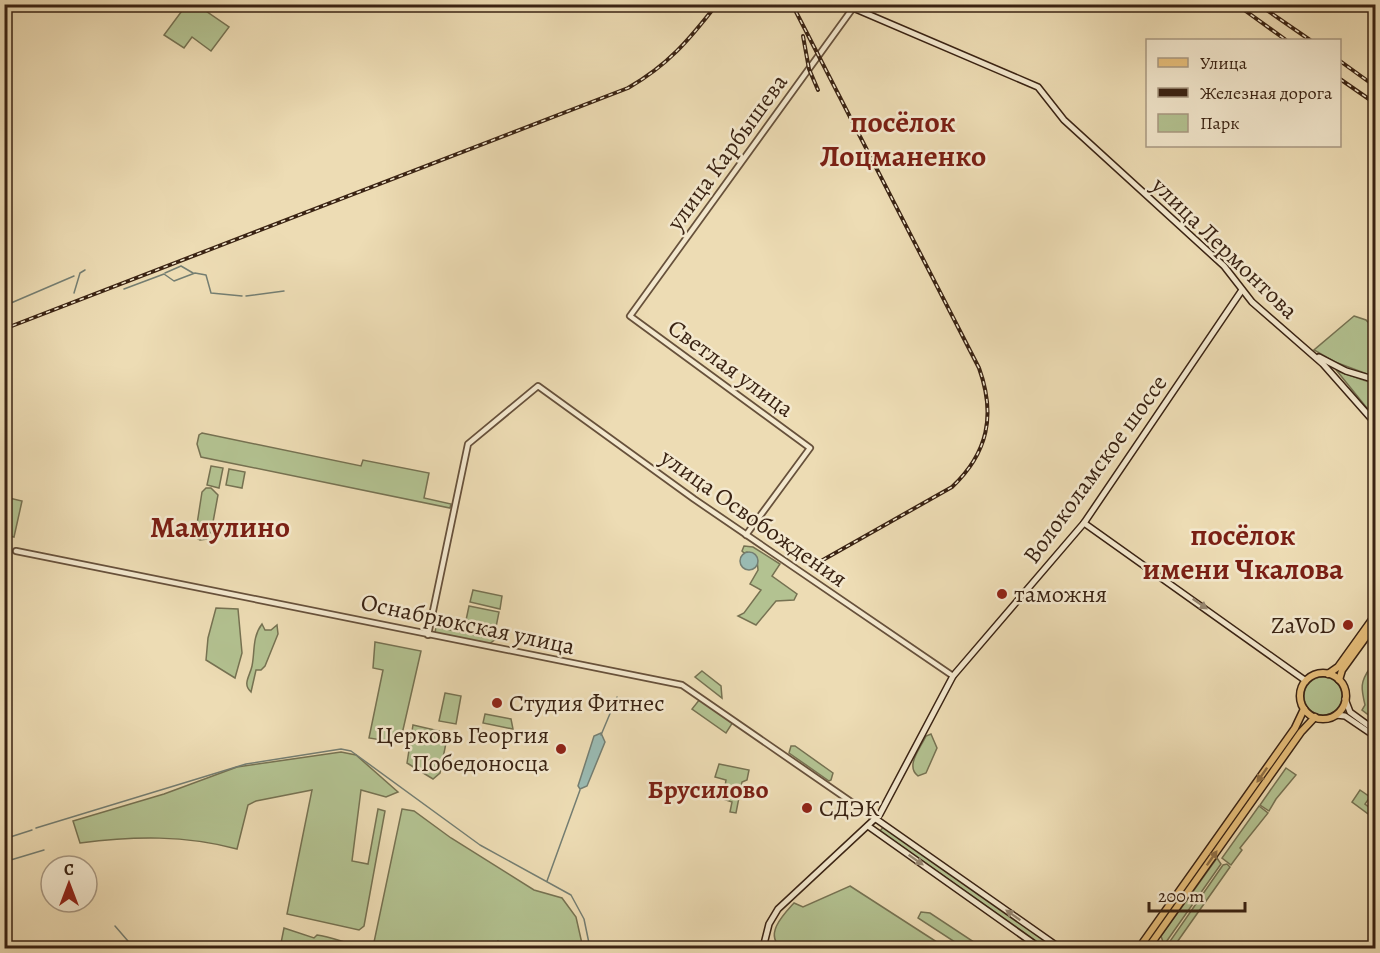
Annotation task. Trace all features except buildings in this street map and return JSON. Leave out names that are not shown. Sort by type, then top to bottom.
[{"type":"main road","name":"улица Лермонтова","points":[[844,4],[1030,82],[1048,99],[1064,120],[1220,262],[1242,290],[1305,348],[1376,424]]},
{"type":"main road","name":"Волоколамское шоссе","points":[[763,948],[770,922],[778,909],[876,819],[890,799],[953,676],[1084,522],[1242,290]]},
{"type":"main road","points":[[1305,348],[1338,368],[1376,380]]},
{"type":"main road","points":[[1084,522],[1306,681]]},
{"type":"main road","points":[[1328,674],[1338,667],[1376,614]]},
{"type":"main road","points":[[1339,680],[1342,670],[1376,623]]},
{"type":"main road","points":[[1138,948],[1295,728],[1304,709],[1300,693],[1306,681],[1317,674],[1328,674],[1339,680],[1345,690],[1349,711],[1376,731]]},
{"type":"main road","points":[[1336,714],[1345,699]]},
{"type":"main road","points":[[1304,709],[1315,717],[1325,718],[1336,714],[1345,716],[1376,737]]},
{"type":"main road","points":[[1148,948],[1305,727],[1315,717]]},
{"type":"main road","points":[[876,819],[1060,948]]},
{"type":"main road","points":[[868,826],[1040,948]]},
{"type":"street","name":"улица Карбышева","points":[[630,316],[853,8]]},
{"type":"street","name":"Светлая улица","points":[[630,316],[810,448],[746,535]]},
{"type":"street","name":"улица Освобождения","points":[[428,635],[467,450],[472,439],[538,386],[746,535],[953,676]]},
{"type":"street","name":"Оснабрюкская улица","points":[[16,551],[686,686],[876,819]]},
{"type":"green space","points":[[187,4],[197,5],[229,27],[211,51],[192,37],[184,48],[164,35]]},
{"type":"green space","points":[[1354,316],[1366,320],[1375,330],[1375,377],[1335,362],[1314,350]]},
{"type":"green space","points":[[1337,371],[1375,384],[1369,406],[1375,418]]},
{"type":"green space","points":[[202,433],[361,466],[363,460],[429,473],[424,498],[451,504],[450,508],[201,457],[197,444],[199,435]]},
{"type":"green space","points":[[211,466],[223,468],[219,488],[207,485]]},
{"type":"green space","points":[[229,469],[245,472],[242,488],[226,485]]},
{"type":"green space","points":[[206,488],[211,488],[218,495],[211,533],[207,539],[200,540],[195,537],[202,492]]},
{"type":"green space","points":[[5,497],[22,501],[14,537],[5,535]]},
{"type":"green space","points":[[744,546],[753,547],[780,564],[772,576],[797,594],[794,600],[776,601],[756,625],[738,616],[744,613],[761,590],[750,584],[758,570],[757,559],[742,551]]},
{"type":"green space","points":[[473,590],[502,596],[500,609],[470,602]]},
{"type":"green space","points":[[469,606],[499,612],[495,632],[465,625]]},
{"type":"green space","points":[[216,608],[238,609],[242,653],[235,678],[206,660],[208,638]]},
{"type":"green space","points":[[262,624],[265,630],[271,630],[277,625],[278,634],[265,666],[261,670],[256,670],[251,692],[247,683],[252,666],[255,639]]},
{"type":"green space","points":[[436,627],[496,639],[489,644],[435,633]]},
{"type":"green space","points":[[375,642],[421,651],[400,743],[369,738],[383,670],[373,668]]},
{"type":"green space","points":[[1370,668],[1375,671],[1375,677],[1369,686],[1375,691],[1375,720],[1362,710],[1365,705],[1363,681]]},
{"type":"green space","points":[[702,671],[721,686],[722,698],[695,677]]},
{"type":"green space","points":[[1323,677],[1336,683],[1342,696],[1336,709],[1323,715],[1310,709],[1304,696],[1310,683]]},
{"type":"green space","points":[[445,693],[461,696],[456,724],[439,721]]},
{"type":"green space","points":[[700,699],[733,722],[726,733],[692,709]]},
{"type":"green space","points":[[485,714],[511,719],[513,729],[483,723]]},
{"type":"green space","points":[[413,725],[448,733],[440,773],[433,779],[407,763]]},
{"type":"green space","points":[[931,734],[937,748],[926,773],[918,776],[914,772],[913,762],[926,736]]},
{"type":"green space","points":[[791,746],[795,746],[833,773],[831,780],[829,781],[789,753]]},
{"type":"green space","points":[[341,752],[356,755],[398,792],[386,797],[361,790],[352,861],[368,864],[378,809],[385,811],[364,926],[359,930],[287,914],[312,790],[256,801],[248,805],[237,849],[198,841],[159,838],[80,843],[73,821],[164,794],[237,767]]},
{"type":"green space","points":[[719,764],[749,770],[747,780],[742,782],[736,813],[730,812],[732,802],[723,799],[726,780],[715,777]]},
{"type":"green space","points":[[1286,768],[1296,775],[1269,811],[1260,805]]},
{"type":"green space","points":[[1360,790],[1370,797],[1365,804],[1375,812],[1375,819],[1352,802]]},
{"type":"green space","points":[[1259,806],[1268,813],[1240,848],[1242,850],[1231,865],[1222,858]]},
{"type":"green space","points":[[402,809],[414,811],[451,838],[534,890],[562,898],[576,917],[583,948],[512,948],[498,941],[496,948],[280,948],[284,928],[314,938],[317,935],[359,946],[373,947]]},
{"type":"green space","points":[[884,826],[1055,948],[1046,948],[880,831]]},
{"type":"green space","points":[[1217,858],[1221,864],[1164,945],[1161,936]]},
{"type":"green space","points":[[1227,864],[1230,867],[1175,945],[1166,947],[1223,865]]},
{"type":"green space","points":[[850,886],[943,946],[941,948],[782,948],[777,943],[774,937],[777,925],[794,903],[803,907]]},
{"type":"green space","points":[[921,912],[930,913],[983,948],[964,948],[918,918]]},
{"type":"water","points":[[749,552],[755,555],[758,561],[755,567],[749,570],[743,567],[740,561],[743,555]]},
{"type":"water","points":[[601,733],[605,742],[587,786],[580,789],[578,786],[594,736]]},
{"type":"waterway","points":[[165,273],[181,266],[193,273]]},
{"type":"waterway","points":[[74,293],[80,273],[85,270]]},
{"type":"waterway","points":[[124,289],[164,274],[174,281],[195,273],[206,275],[211,293],[242,296]]},
{"type":"waterway","points":[[4,306],[74,276]]},
{"type":"waterway","points":[[246,296],[284,291]]},
{"type":"waterway","points":[[601,735],[617,697]]},
{"type":"waterway","points":[[36,828],[246,764],[341,749],[351,751],[480,845],[571,895],[584,919],[590,948]]},
{"type":"waterway","points":[[547,881],[580,790]]},
{"type":"waterway","points":[[4,839],[32,830]]},
{"type":"waterway","points":[[4,862],[44,850]]},
{"type":"waterway","points":[[115,926],[134,948]]},
{"type":"railway","points":[[4,329],[628,88],[655,70],[677,51],[717,4]]},
{"type":"railway","points":[[792,4],[979,368],[987,402],[987,417],[981,447],[974,461],[952,487],[814,565]]},
{"type":"railway","points":[[1236,4],[1285,39]]},
{"type":"railway","points":[[1258,4],[1309,39]]},
{"type":"railway","points":[[803,36],[809,69],[818,90]]},
{"type":"railway","points":[[1341,62],[1376,87]]},
{"type":"railway","points":[[1341,80],[1376,104]]},
{"type":"place","name":"таможня","points":[[1002,594]]},
{"type":"place","name":"ZaVoD","points":[[1348,625]]},
{"type":"place","name":"Студия Фитнес","points":[[497,703]]},
{"type":"place","name":"Церковь Георгия Победоносца","points":[[561,749]]},
{"type":"place","name":"СДЭК","points":[[807,808]]},
{"type":"district","name":"посёлок Лоцманенко","points":[[903,139]]},
{"type":"district","name":"Мамулино","points":[[220,527]]},
{"type":"district","name":"посёлок имени Чкалова","points":[[1243,552]]},
{"type":"district","name":"Брусилово","points":[[708,789]]}]
